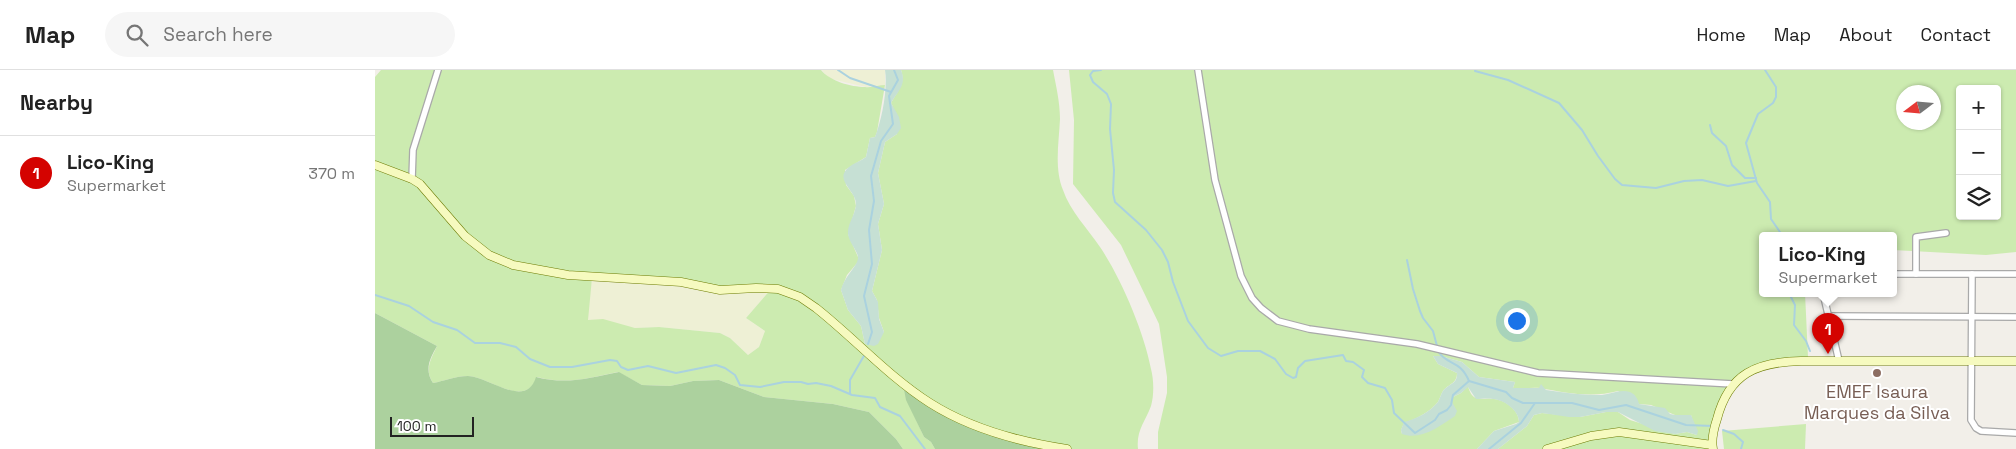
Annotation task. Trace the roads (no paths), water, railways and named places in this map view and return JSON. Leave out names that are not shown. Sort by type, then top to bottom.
[{"type":"street","points":[[412,178],[413,150],[438,70]]},
{"type":"street","points":[[1198,70],[1215,180],[1238,268],[1252,298],[1278,321],[1301,328],[1417,344],[1538,373],[1733,384]]},
{"type":"street","points":[[375,165],[412,178],[433,197],[465,236],[500,260],[525,268],[569,274],[681,282],[720,290],[768,288],[792,293],[816,308],[920,396],[940,409],[988,430],[1040,445],[1067,449]]},
{"type":"street","points":[[1916,274],[1916,237],[1946,233]]},
{"type":"street","points":[[1897,274],[2016,274]]},
{"type":"street","points":[[1972,274],[1971,420],[1973,425],[1981,430],[2016,433]]},
{"type":"street","points":[[1824,297],[1839,361]]},
{"type":"street","points":[[1829,316],[2016,317]]},
{"type":"street","points":[[1547,449],[1591,436],[1619,432],[1713,447],[1719,410],[1733,384],[1749,372],[1769,364],[1801,360],[2016,361]]},
{"type":"waterway","points":[[838,70],[850,78],[891,92]]},
{"type":"waterway","points":[[868,344],[872,332],[864,296],[872,264],[869,230],[874,201],[871,176],[881,141],[893,124],[889,96],[898,80],[894,70]]},
{"type":"waterway","points":[[1101,70],[1093,71],[1090,75],[1093,82],[1107,94],[1111,104],[1110,129],[1115,202],[1146,230],[1162,250],[1168,262],[1173,282],[1188,321],[1208,348],[1221,356],[1238,351],[1260,351],[1275,359],[1286,374],[1293,378],[1296,377],[1298,368],[1305,361],[1343,355],[1346,361],[1353,362],[1364,370],[1362,377],[1368,383],[1385,388],[1392,400],[1394,413],[1415,433],[1447,410],[1451,405],[1453,395],[1469,381]]},
{"type":"waterway","points":[[1765,70],[1776,87],[1776,97],[1773,103],[1758,114],[1746,143],[1757,183],[1770,202],[1771,219],[1780,232]]},
{"type":"waterway","points":[[1475,71],[1508,80],[1559,103],[1582,130],[1615,179],[1622,185],[1656,188],[1684,181],[1702,180],[1728,186],[1756,181]]},
{"type":"waterway","points":[[1710,125],[1712,133],[1726,146],[1732,165],[1745,178],[1756,178]]},
{"type":"waterway","points":[[1407,260],[1420,311],[1433,331],[1437,346]]},
{"type":"waterway","points":[[375,295],[409,306],[433,322],[457,330],[475,343],[500,343],[516,347],[530,359],[550,367],[572,367],[610,360],[617,361],[621,367],[628,370],[648,366],[676,373],[716,365],[725,368],[735,375],[740,385],[760,387],[784,382],[816,383],[831,386],[852,395],[875,398],[880,407],[900,416],[925,449]]},
{"type":"waterway","points":[[1791,297],[1795,305],[1794,325],[1806,341],[1810,351]]},
{"type":"waterway","points":[[1438,351],[1445,359],[1462,369],[1469,381]]},
{"type":"waterway","points":[[850,394],[850,380],[865,354]]},
{"type":"waterway","points":[[1469,381],[1506,392],[1512,398],[1523,403],[1572,403],[1599,410],[1626,405],[1686,425],[1713,426]]},
{"type":"waterway","points":[[1489,449],[1521,423],[1535,403]]},
{"type":"waterway","points":[[1723,430],[1734,434],[1743,442],[1741,449]]},
{"type":"place","name":"Lico-King","points":[[1828,354]]},
{"type":"place","name":"EMEF Isaura Marques da Silva","points":[[1877,373]]}]
